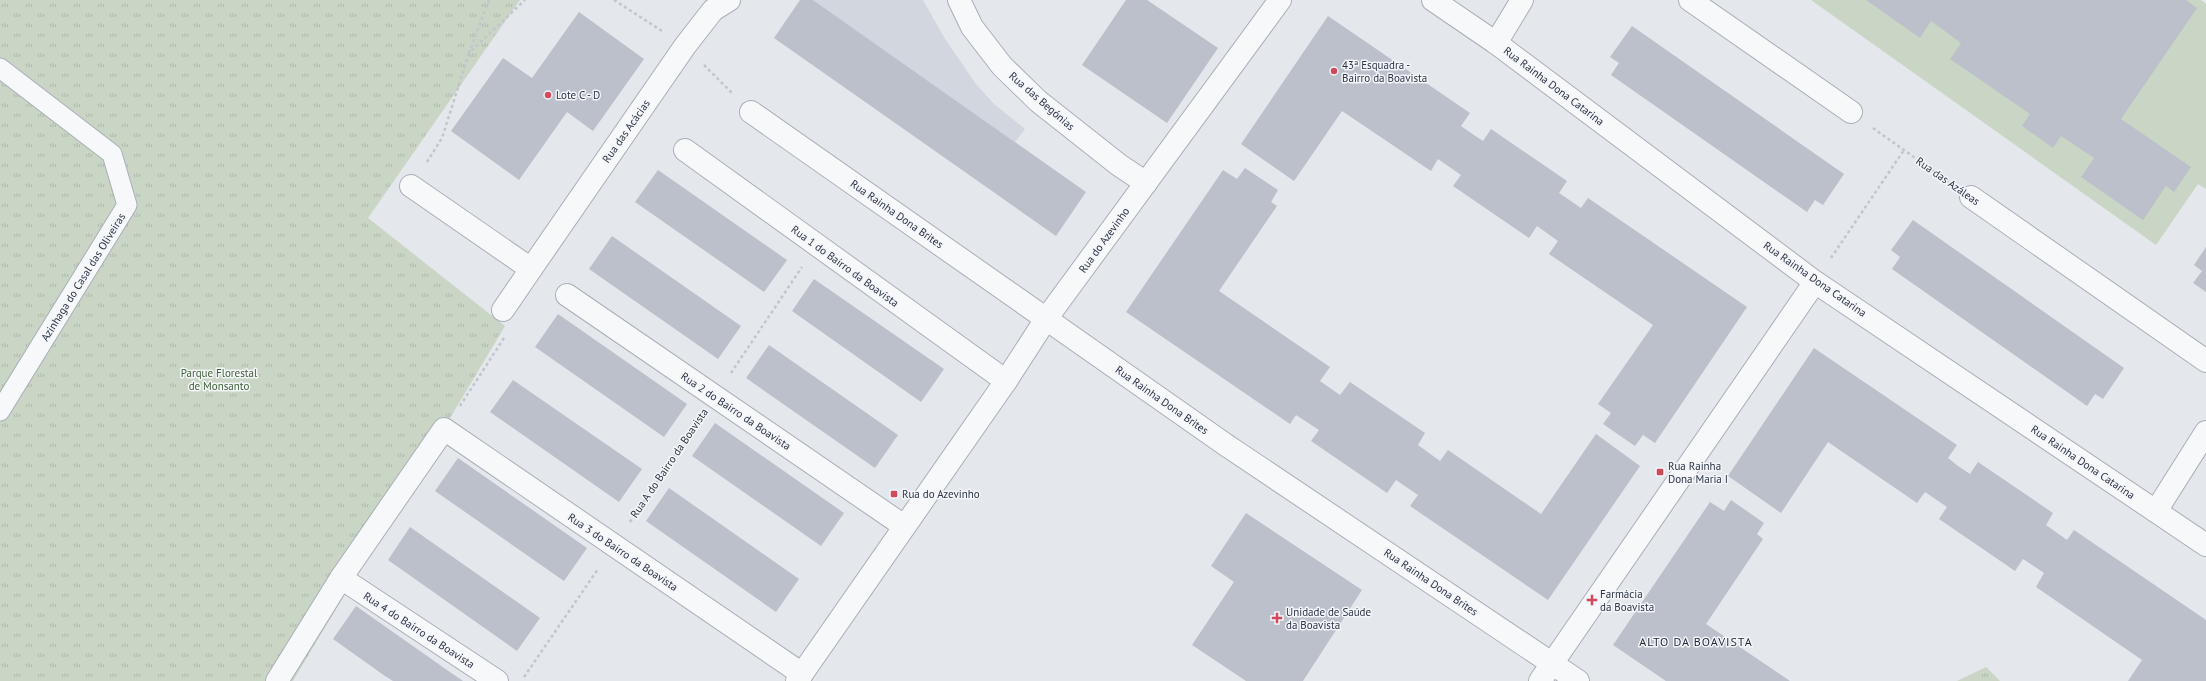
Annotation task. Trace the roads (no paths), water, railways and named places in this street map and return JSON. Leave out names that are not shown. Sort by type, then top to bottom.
[{"type":"street","name":"Rua das Acácias","points":[[502,310],[685,46],[713,10],[729,0]]},
{"type":"street","name":"Rua das Begónias","points":[[959,0],[972,26],[1002,66],[1038,101],[1119,166],[1146,183]]},
{"type":"street","name":"Rua do Azevinho","points":[[799,677],[1006,381],[1046,319],[1280,0]]},
{"type":"street","name":"Rua Rainha Dona Catarina","points":[[1433,0],[1496,43],[1815,282],[2206,545]]},
{"type":"street","points":[[1496,43],[1522,0]]},
{"type":"street","points":[[1690,0],[1851,112]]},
{"type":"street","name":"Rua Rainha Dona Brites","points":[[751,112],[1226,445],[1578,681]]},
{"type":"street","name":"Rua 1 do Bairro da Boavista","points":[[685,150],[1006,381]]},
{"type":"street","points":[[411,186],[531,269]]},
{"type":"street","name":"Rua das Azáleas","points":[[1971,197],[2206,361]]},
{"type":"street","points":[[1540,681],[1815,282]]},
{"type":"street","name":"Rua 2 do Bairro da Boavista","points":[[567,295],[904,526]]},
{"type":"street","name":"Rua 3 do Bairro da Boavista","points":[[341,578],[444,429],[614,545],[799,677]]},
{"type":"street","points":[[2156,511],[2206,432]]},
{"type":"street","points":[[277,681],[341,578]]},
{"type":"street","name":"Rua 4 do Bairro da Boavista","points":[[341,578],[497,681]]},
{"type":"lane","name":"Azinhaga do Casal das Oliveiras","points":[[0,68],[112,154],[127,205],[0,411]]},
{"type":"place","name":"43ª Esquadra - Bairro da Boavista","points":[[1334,71]]},
{"type":"place","name":"Lote C - D","points":[[548,95]]},
{"type":"place","name":"Rua Rainha Dona Maria I","points":[[1660,472]]},
{"type":"place","name":"Rua do Azevinho","points":[[894,494]]},
{"type":"place","name":"Farmácia da Boavista","points":[[1592,600]]},
{"type":"place","name":"Unidade de Saúde da Boavista","points":[[1277,618]]},
{"type":"district","name":"ALTO DA BOAVISTA","points":[[1696,642]]},
{"type":"park label","name":"Parque Florestal de Monsanto","points":[[219,379]]}]
